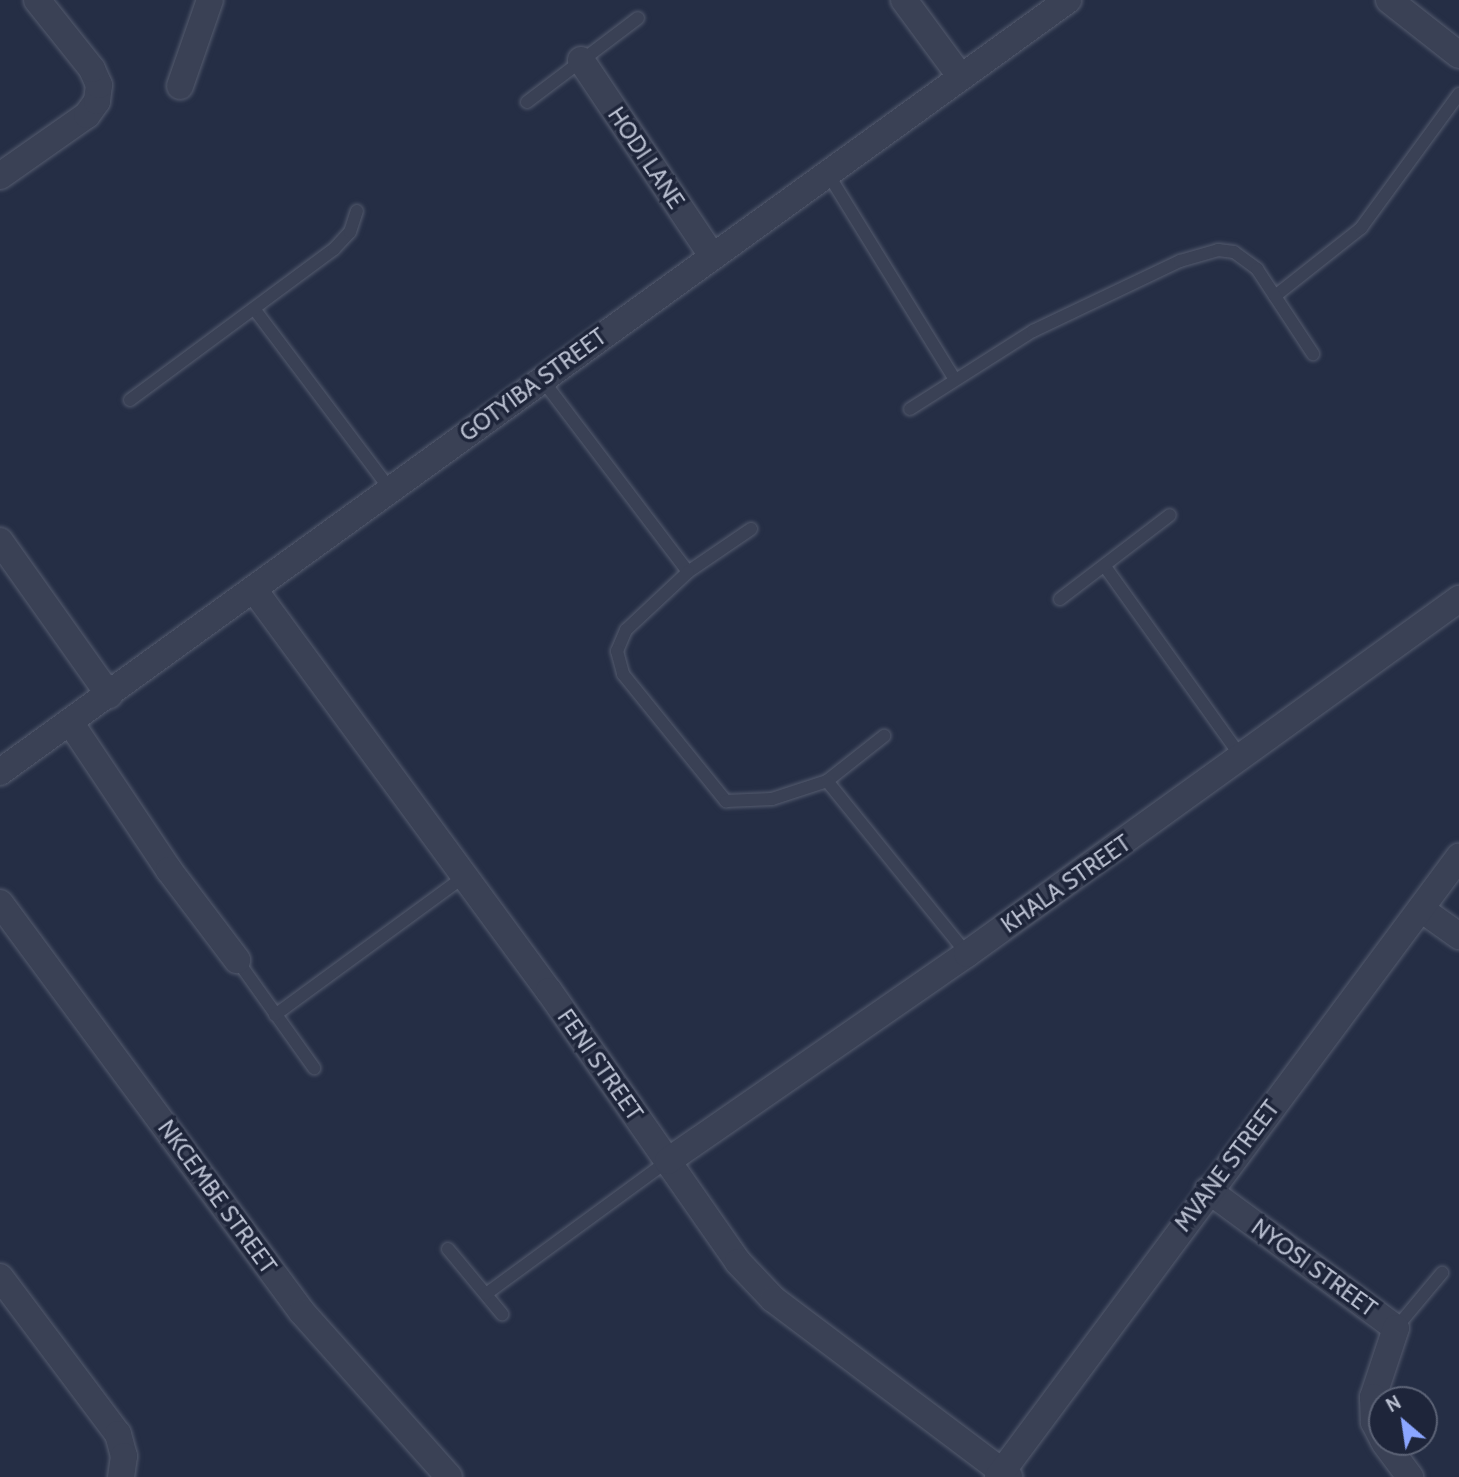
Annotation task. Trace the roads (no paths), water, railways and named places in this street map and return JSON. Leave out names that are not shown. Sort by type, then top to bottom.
[{"type":"street","points":[[0,176],[87,116],[97,101],[99,85],[92,69],[37,0]]},
{"type":"street","points":[[180,86],[210,0]]},
{"type":"street","points":[[904,0],[960,76]]},
{"type":"street","name":"GOTYIBA STREET","points":[[0,772],[255,591],[541,379],[1068,0]]},
{"type":"street","points":[[1389,0],[1459,55]]},
{"type":"street","name":"HODI LANE","points":[[581,60],[712,256]]},
{"type":"street","points":[[0,541],[110,695]]},
{"type":"street","name":"FENI STREET","points":[[255,591],[462,878],[549,991],[738,1262],[773,1299],[1003,1475]]},
{"type":"street","name":"KHALA STREET","points":[[668,1161],[967,954],[1459,599]]},
{"type":"street","points":[[70,722],[169,870],[237,960]]},
{"type":"street","name":"MVANE STREET","points":[[1003,1475],[1208,1190],[1459,857]]},
{"type":"street","name":"NKCEMBE STREET","points":[[1,908],[302,1312],[449,1477]]},
{"type":"street","points":[[1421,909],[1459,936]]},
{"type":"street","name":"NYOSI STREET","points":[[1208,1190],[1396,1328],[1377,1386]]},
{"type":"street","points":[[0,1277],[118,1434],[124,1457],[121,1477]]},
{"type":"street","name":"NYOSI STREET","points":[[1395,1456],[1410,1477]]},
{"type":"lane","points":[[527,102],[638,18]]},
{"type":"lane","points":[[1275,296],[1361,228],[1459,94]]},
{"type":"lane","points":[[828,174],[954,379]]},
{"type":"lane","points":[[130,400],[334,249],[350,232],[358,211]]},
{"type":"lane","points":[[910,409],[1033,331],[1201,254],[1234,252],[1257,269],[1312,354]]},
{"type":"lane","points":[[255,310],[390,489]]},
{"type":"lane","points":[[541,379],[688,572]]},
{"type":"lane","points":[[1060,598],[1106,568],[1170,515]]},
{"type":"lane","points":[[751,529],[688,572],[626,629],[617,651],[623,674],[726,801],[772,799],[827,781],[884,736]]},
{"type":"lane","points":[[1106,568],[1242,758]]},
{"type":"lane","points":[[827,781],[967,954]]},
{"type":"lane","points":[[275,1015],[462,878]]},
{"type":"lane","points":[[237,960],[314,1068]]},
{"type":"lane","points":[[486,1294],[668,1161]]},
{"type":"lane","points":[[448,1249],[502,1314]]},
{"type":"lane","points":[[1396,1328],[1442,1273]]}]
